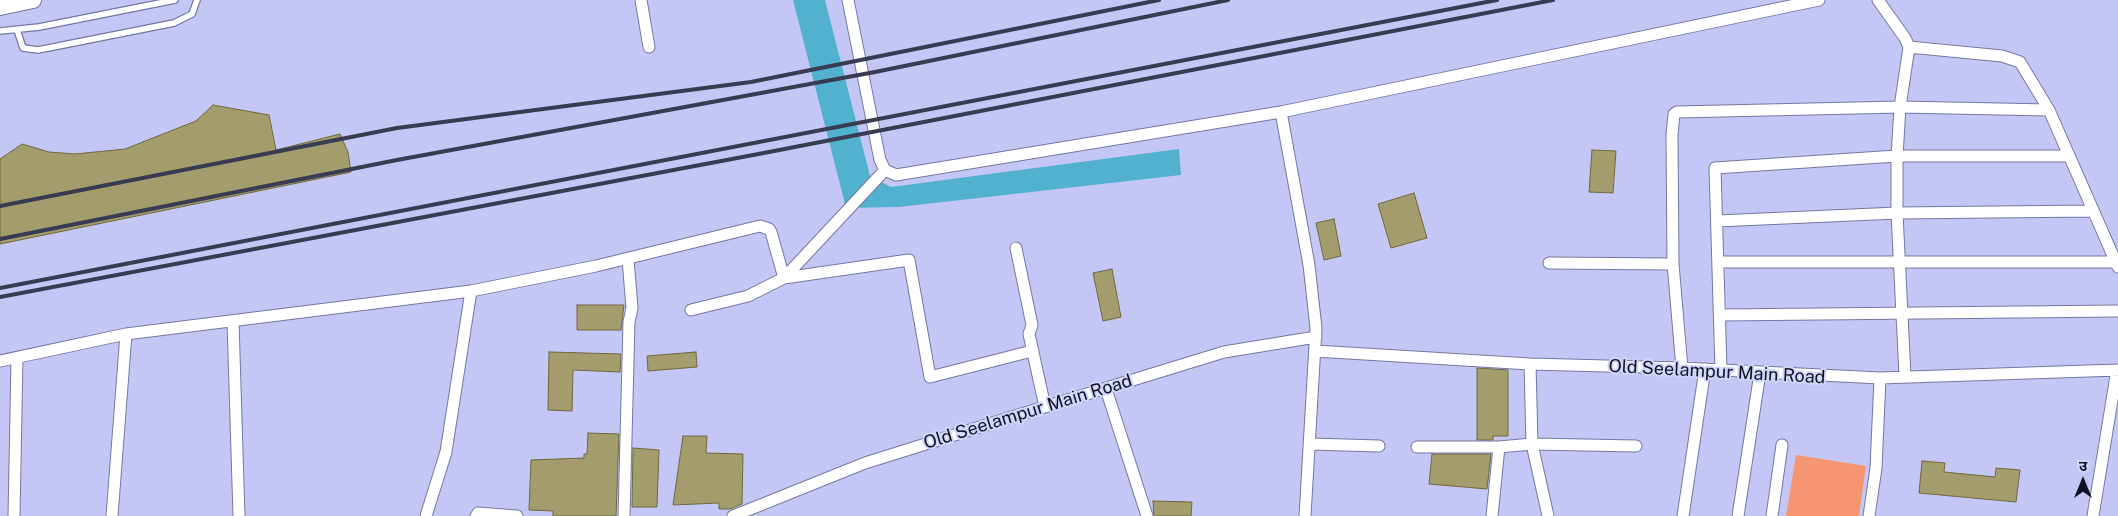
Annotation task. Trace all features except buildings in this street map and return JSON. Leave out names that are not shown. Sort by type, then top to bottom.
[{"type":"main road","points":[[0,7],[33,0]]},
{"type":"street","points":[[640,0],[649,47]]},
{"type":"street","points":[[784,278],[881,175],[880,160],[848,0]]},
{"type":"street","points":[[881,175],[905,175],[1281,112],[1819,0]]},
{"type":"street","points":[[1879,2],[1907,43],[1897,156],[1897,213],[1905,376]]},
{"type":"street","points":[[1718,262],[2116,265],[2049,110],[2025,68],[2014,58],[1907,43]]},
{"type":"street","points":[[1682,368],[1673,264],[1672,134],[1674,114],[1677,112],[1900,107],[2049,110]]},
{"type":"street","points":[[1281,112],[1309,265],[1316,337],[1305,516]]},
{"type":"street","points":[[1721,370],[1715,168],[1897,156],[2068,156]]},
{"type":"street","points":[[1717,221],[1897,213],[2092,212]]},
{"type":"street","points":[[0,362],[126,334],[471,291],[628,259],[765,227],[771,232],[784,278]]},
{"type":"street","points":[[1016,248],[1032,325],[1029,334],[1044,407]]},
{"type":"street","points":[[624,516],[629,322],[632,308],[628,259]]},
{"type":"street","points":[[692,310],[748,296],[784,278],[909,260],[930,377],[1032,351]]},
{"type":"street","points":[[1549,263],[1673,264]]},
{"type":"street","points":[[426,516],[446,452],[471,291]]},
{"type":"street","points":[[1720,315],[1902,315],[2118,311]]},
{"type":"street","points":[[233,321],[239,516]]},
{"type":"street","points":[[112,516],[126,334]]},
{"type":"street","name":"Old Seelampur Main Road","points":[[733,516],[754,513],[865,463],[1044,407],[1238,349],[1316,337]]},
{"type":"street","name":"Old Seelampur Main Road","points":[[1315,355],[1682,368],[1880,378],[2118,370]]},
{"type":"street","points":[[14,516],[17,358]]},
{"type":"street","points":[[1530,364],[1532,444],[1548,516]]},
{"type":"street","points":[[1683,516],[1705,369]]},
{"type":"street","points":[[2093,516],[2118,370]]},
{"type":"street","points":[[1738,516],[1760,373]]},
{"type":"street","points":[[1869,516],[1876,468],[1880,378]]},
{"type":"street","points":[[1106,389],[1147,516]]},
{"type":"street","points":[[1310,444],[1379,446]]},
{"type":"street","points":[[1417,447],[1499,447],[1532,444],[1636,446]]},
{"type":"street","points":[[1772,516],[1782,445]]},
{"type":"street","points":[[1492,516],[1499,447]]},
{"type":"street","points":[[476,516],[478,513],[517,516]]},
{"type":"lane","points":[[0,31],[16,30],[175,0]]},
{"type":"lane","points":[[16,30],[23,48],[38,50],[174,23],[192,14],[198,0]]},
{"type":"shaded area","points":[[1796,455],[1866,466],[1859,516],[1786,516]]},
{"type":"water","points":[[793,0],[825,0],[870,176],[891,187],[1179,149],[1181,175],[899,207],[846,208]]},
{"type":"railway","points":[[0,206],[397,128],[751,82],[1159,0]]},
{"type":"railway","points":[[0,239],[397,160],[875,72],[1228,0]]},
{"type":"railway","points":[[0,288],[1497,0]]},
{"type":"railway","points":[[0,297],[769,152],[1553,0]]}]
